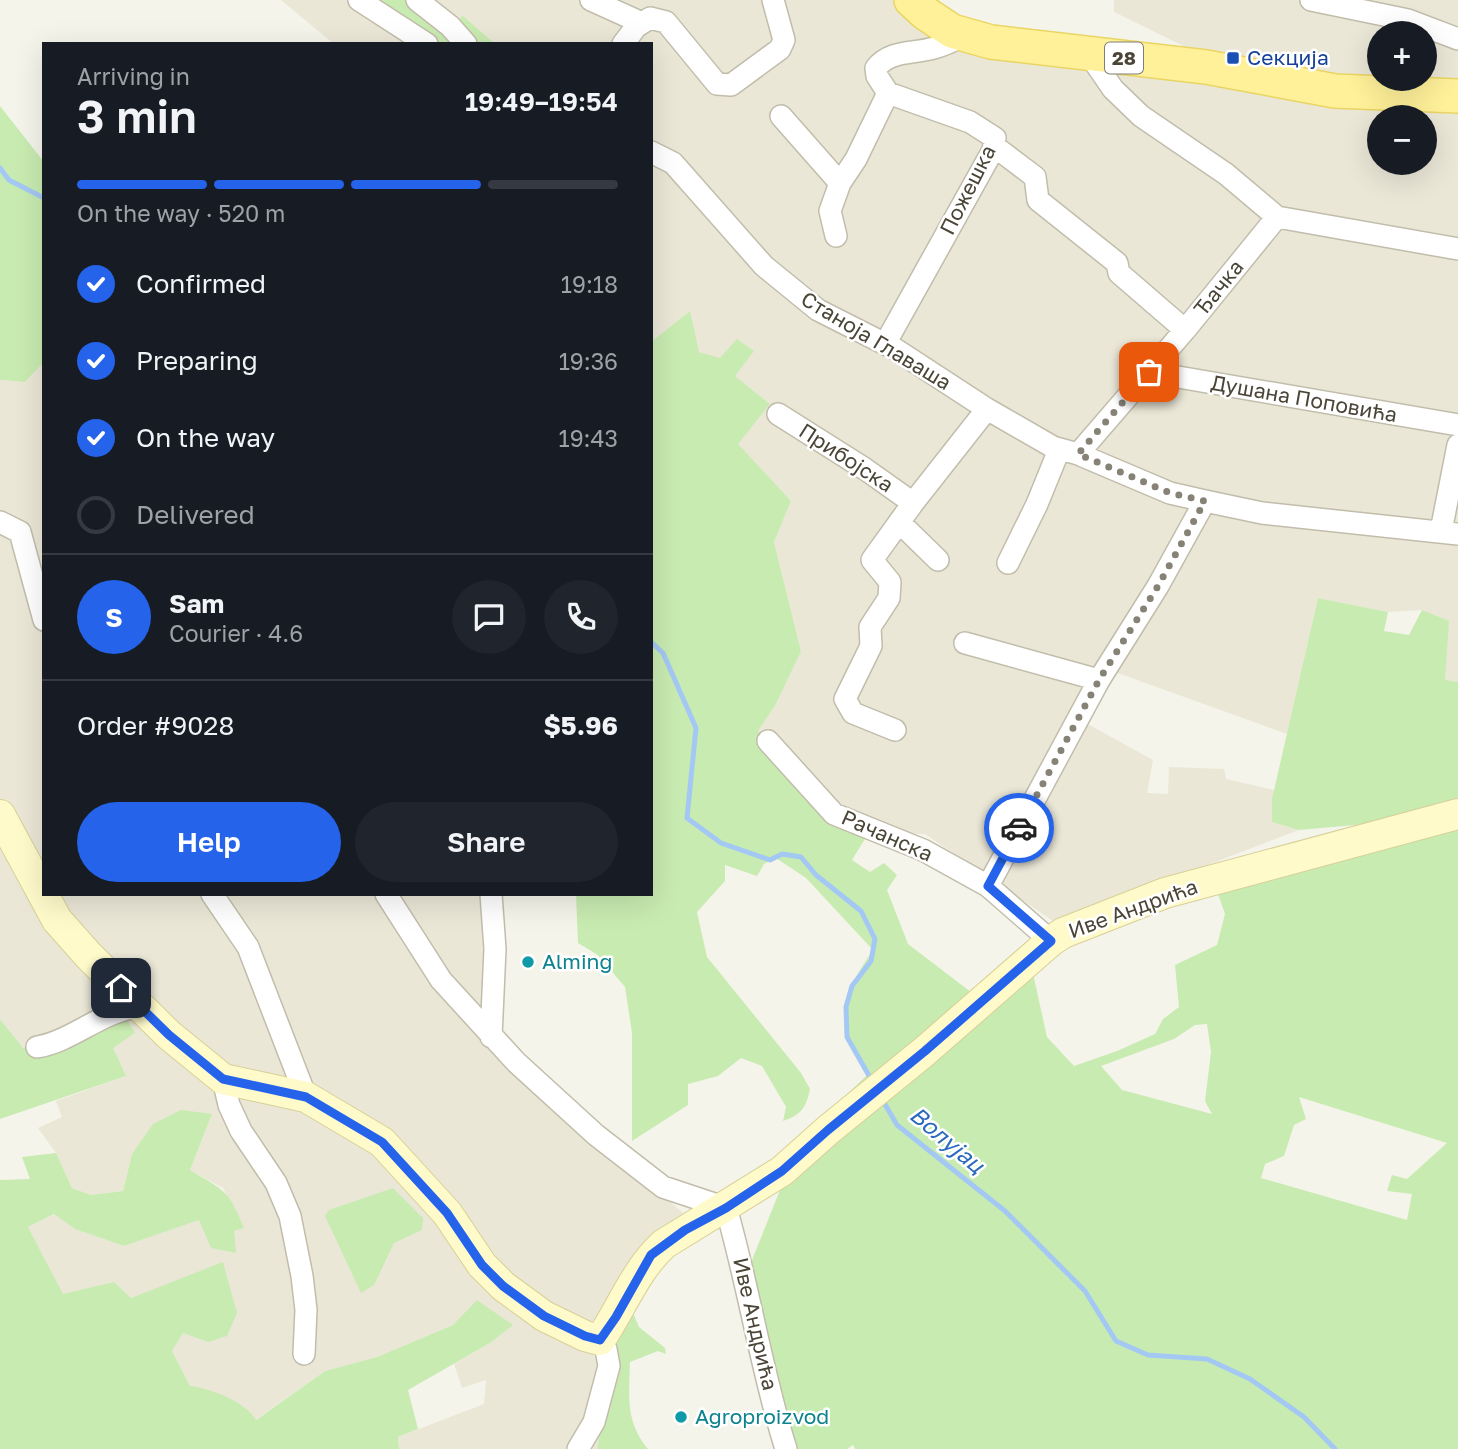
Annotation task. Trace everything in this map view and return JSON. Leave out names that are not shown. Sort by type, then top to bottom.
[{"type":"main road","name":"28","points":[[911,0],[951,31],[991,42],[1206,68],[1335,90],[1458,96]]},
{"type":"street","points":[[359,0],[423,42]]},
{"type":"street","points":[[417,0],[450,26],[465,42]]},
{"type":"street","points":[[592,0],[642,23]]},
{"type":"street","points":[[625,42],[636,27],[650,18],[666,22],[717,84],[731,85],[780,49],[784,40],[774,0]]},
{"type":"street","points":[[1311,0],[1408,20],[1458,39]]},
{"type":"street","points":[[836,236],[830,211],[840,183],[856,159],[888,93],[877,76],[876,68],[891,55],[937,47],[965,35]]},
{"type":"street","points":[[1089,54],[1113,89],[1141,116],[1226,174],[1277,217],[1458,249]]},
{"type":"street","name":"Пожешка","points":[[885,344],[993,150],[995,138],[970,122],[888,93]]},
{"type":"street","points":[[782,116],[840,183]]},
{"type":"street","points":[[994,145],[1035,177],[1038,200],[1117,263],[1119,273],[1185,330]]},
{"type":"street","name":"Станоја Главаша","points":[[653,153],[673,163],[764,266],[818,310],[885,344],[988,409],[1069,452],[1170,493],[1205,501],[1262,513],[1450,533]]},
{"type":"street","name":"Ђачка","points":[[1069,452],[1149,372],[1277,217]]},
{"type":"street","name":"Душана Поповића","points":[[1149,372],[1458,425]]},
{"type":"street","points":[[895,730],[853,713],[845,699],[871,646],[870,626],[889,598],[890,582],[872,560],[913,503],[988,409]]},
{"type":"street","name":"Прибојска","points":[[778,414],[913,503]]},
{"type":"street","points":[[1450,533],[1458,445]]},
{"type":"street","points":[[1008,563],[1037,504],[1069,452]]},
{"type":"street","points":[[988,886],[1099,680],[1158,586],[1205,501]]},
{"type":"street","points":[[0,522],[20,533],[42,613]]},
{"type":"street","points":[[899,522],[938,560]]},
{"type":"street","points":[[965,643],[1099,680]]},
{"type":"street","name":"Рачанска","points":[[768,741],[834,814],[923,850],[988,886],[1051,941]]},
{"type":"street","name":"Иве Андрића","points":[[786,1449],[775,1415],[742,1262],[726,1208],[782,1171],[1063,933],[1165,893],[1458,814]]},
{"type":"street","points":[[0,816],[42,893]]},
{"type":"street","points":[[44,896],[57,920],[141,1007],[169,1035],[223,1079],[306,1097],[382,1142],[447,1213],[482,1265],[503,1286],[544,1316],[585,1336],[600,1340],[606,1349],[609,1366],[594,1422],[578,1449]]},
{"type":"street","points":[[213,896],[248,947],[306,1097]]},
{"type":"street","points":[[387,896],[442,981],[491,1037],[590,1131],[663,1187],[726,1208]]},
{"type":"street","points":[[491,896],[495,949],[491,1037]]},
{"type":"street","points":[[37,1047],[77,1033],[127,1008],[141,1007]]},
{"type":"street","points":[[223,1079],[229,1105],[241,1131],[276,1183],[290,1216],[306,1310],[304,1354]]},
{"type":"street","points":[[600,1340],[651,1255],[685,1230],[726,1208]]},
{"type":"shaded area","points":[[281,0],[906,0],[954,46],[1367,85],[1367,91],[1458,94],[1458,682],[1445,681],[1422,610],[1388,612],[1318,598],[1287,734],[1112,671],[1084,722],[1153,760],[1147,793],[1168,794],[1169,767],[1224,769],[1226,779],[1274,790],[1272,822],[1299,830],[1056,923],[925,834],[868,834],[811,794],[758,731],[776,704],[801,650],[774,542],[791,501],[737,444],[770,404],[735,376],[720,359],[698,352],[690,311],[653,340],[653,42],[332,42]]},
{"type":"shaded area","points":[[1114,0],[1458,0],[1458,87],[1437,86],[1437,21],[1367,21],[1367,81],[1334,79],[1212,60],[1114,12]]},
{"type":"shaded area","points":[[42,364],[42,896],[499,896],[488,1044],[683,1213],[645,1252],[612,1374],[597,1449],[399,1449],[398,1437],[484,1404],[486,1380],[462,1388],[454,1364],[490,1343],[453,1325],[377,1357],[325,1371],[255,1420],[190,1386],[172,1351],[183,1333],[208,1342],[157,1289],[131,1298],[114,1282],[63,1295],[28,1227],[55,1214],[75,1229],[124,1246],[199,1220],[234,1231],[243,1228],[223,1188],[190,1170],[212,1114],[132,1154],[123,1191],[91,1195],[72,1188],[56,1153],[38,1128],[62,1117],[56,1101],[126,1076],[112,1048],[135,1033],[83,1037],[23,1048],[0,1019],[0,380],[25,382]]},
{"type":"green space","points":[[373,0],[410,0],[446,29],[463,16],[493,42],[439,42]]},
{"type":"green space","points":[[0,106],[42,159],[42,364],[25,382],[0,380]]},
{"type":"green space","points":[[690,311],[699,352],[720,358],[737,339],[754,351],[735,376],[770,404],[738,444],[791,501],[774,542],[801,651],[776,704],[758,731],[811,794],[868,834],[852,860],[870,872],[884,863],[897,875],[887,890],[908,944],[976,996],[832,1109],[867,1075],[848,1042],[844,1019],[851,987],[873,950],[806,878],[776,858],[764,864],[757,876],[725,865],[725,881],[697,912],[707,957],[801,1073],[810,1089],[807,1101],[802,1110],[783,1121],[786,1107],[762,1066],[741,1058],[718,1076],[688,1084],[688,1105],[632,1141],[632,1033],[625,987],[598,955],[578,943],[576,896],[653,896],[653,340]]},
{"type":"green space","points":[[1318,598],[1388,612],[1384,631],[1409,635],[1422,610],[1449,621],[1445,680],[1458,682],[1458,1449],[855,1449],[853,1445],[847,1449],[796,1449],[750,1265],[784,1180],[1032,969],[1047,1037],[1074,1066],[1155,1034],[1163,1019],[1179,1007],[1175,965],[1217,945],[1225,914],[1217,891],[1377,823],[1299,830],[1272,822],[1272,799]],"holes":[[[1207,1024],[1211,1052],[1205,1101],[1212,1114],[1122,1090],[1101,1066],[1174,1039],[1195,1025]],[[1299,1097],[1447,1143],[1407,1179],[1392,1175],[1387,1191],[1412,1194],[1407,1220],[1261,1178],[1265,1164],[1284,1156],[1294,1125],[1306,1119]]]},
{"type":"green space","points":[[124,1015],[135,1033],[113,1048],[126,1076],[0,1119],[0,1019],[23,1048],[83,1037]]},
{"type":"green space","points":[[181,1110],[212,1114],[190,1170],[218,1187],[234,1205],[244,1228],[234,1231],[236,1253],[211,1248],[199,1220],[124,1246],[75,1229],[54,1214],[28,1227],[63,1294],[114,1282],[131,1298],[223,1262],[237,1313],[227,1336],[208,1342],[183,1333],[172,1351],[190,1386],[227,1397],[244,1407],[256,1420],[325,1371],[377,1357],[453,1325],[477,1300],[513,1325],[490,1343],[408,1390],[418,1429],[398,1437],[399,1449],[0,1449],[0,1180],[30,1179],[22,1157],[56,1153],[72,1188],[91,1195],[123,1191],[132,1154],[153,1124]]},
{"type":"green space","points":[[393,1188],[423,1218],[422,1230],[394,1243],[374,1285],[361,1293],[325,1216],[329,1210]]},
{"type":"green space","points":[[631,1308],[639,1327],[665,1348],[666,1354],[658,1351],[630,1362],[629,1397],[632,1418],[648,1449],[597,1449],[617,1339]]},
{"type":"waterway","name":"Волујац","points":[[0,168],[9,180],[42,197]]},
{"type":"waterway","name":"Волујац","points":[[653,644],[663,653],[696,728],[687,818],[721,843],[770,860],[782,854],[801,857],[816,875],[861,911],[875,939],[871,961],[852,986],[846,1007],[847,1037],[872,1081]]},
{"type":"waterway","name":"Волујац","points":[[882,1099],[897,1125],[1005,1211],[1085,1291],[1116,1341],[1148,1355],[1207,1359],[1250,1379],[1304,1417],[1335,1449]]},
{"type":"way so far","points":[[1019,828],[1099,680],[1158,586],[1205,501],[1170,493],[1078,454],[1149,372]]},
{"type":"place","name":"Секција","points":[[1233,58]]},
{"type":"place","name":"Alming","points":[[528,962]]},
{"type":"place","name":"Agroproizvod","points":[[681,1417]]},
{"type":"route","points":[[121,988],[169,1035],[223,1079],[306,1097],[382,1142],[447,1213],[482,1265],[503,1286],[544,1316],[585,1336],[600,1340],[651,1255],[685,1230],[726,1208],[782,1171],[1051,941],[988,886],[1019,828]]}]
